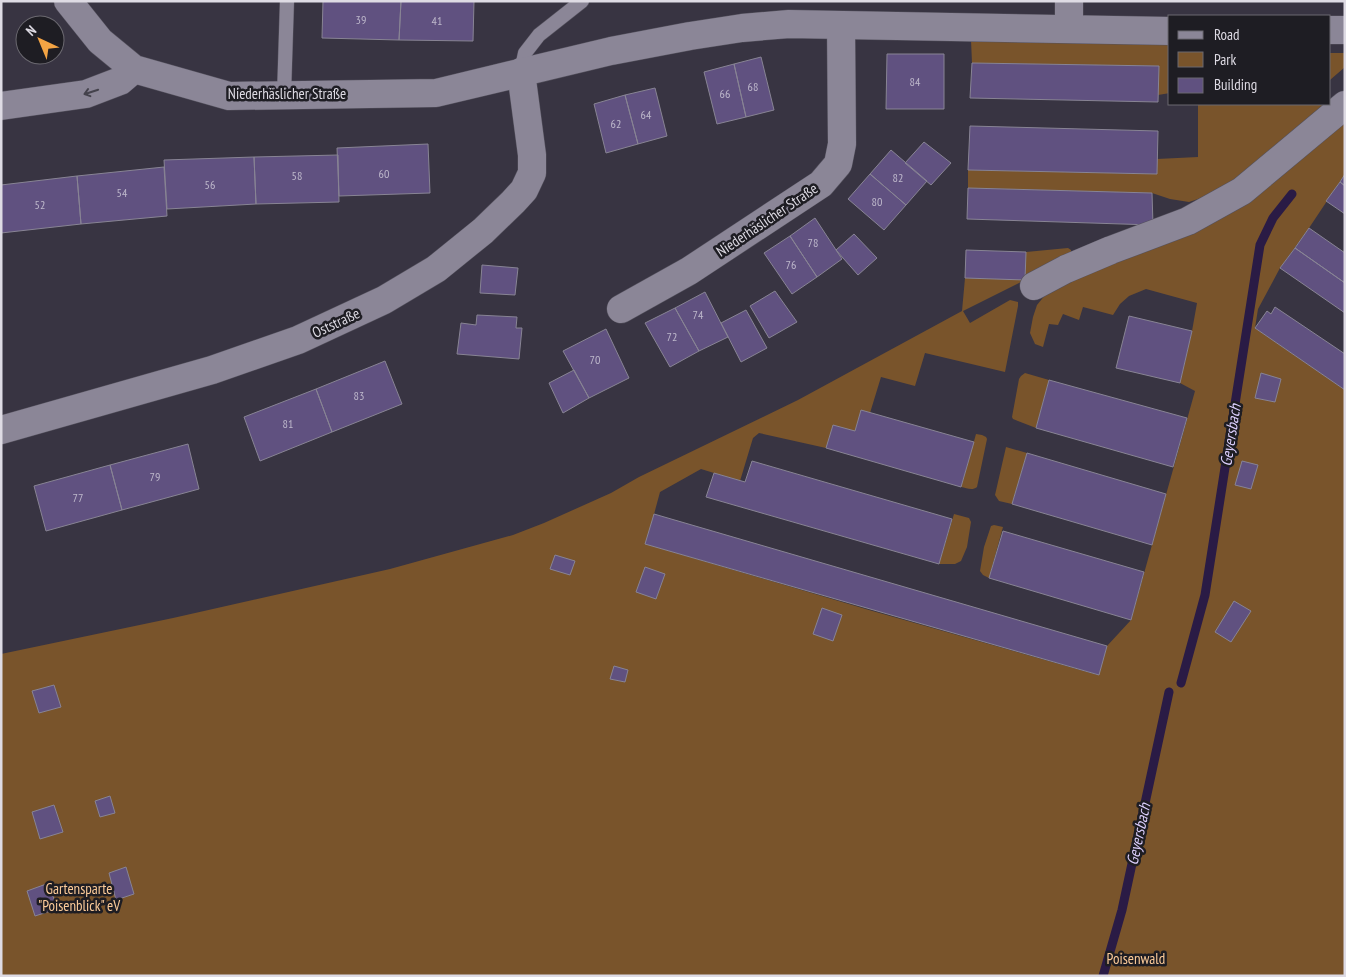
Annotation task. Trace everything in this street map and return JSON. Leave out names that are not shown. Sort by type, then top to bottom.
[{"type":"street","points":[[1,106],[86,94],[120,81],[134,69],[100,41],[68,1]]},
{"type":"street","points":[[1069,1],[1069,29]]},
{"type":"street","name":"Niederhäslicher Straße","points":[[134,69],[229,96],[436,92],[690,36],[725,30],[789,24],[1168,31]]},
{"type":"street","name":"Niederhäslicher Straße","points":[[621,308],[689,271],[821,184],[838,164],[842,144],[841,25]]},
{"type":"street","points":[[1331,30],[1345,30]]},
{"type":"street","name":"Oststraße","points":[[1,430],[212,370],[298,340],[384,300],[436,268],[483,231],[514,202],[524,190],[532,173],[532,156],[521,72]]},
{"type":"street","points":[[1034,286],[1066,268],[1188,221],[1242,191],[1345,105]]},
{"type":"lane","points":[[284,95],[287,1]]},
{"type":"lane","points":[[521,72],[525,54],[539,36],[582,1]]},
{"type":"green space","points":[[971,40],[1168,43],[1168,93],[1158,95],[1159,66],[972,63]]},
{"type":"green space","points":[[1331,53],[1345,53],[1345,67],[1331,79]]},
{"type":"green space","points":[[1198,105],[1327,105],[1222,191],[1189,202],[1170,199],[1152,193],[968,188],[968,170],[1157,174],[1157,159],[1198,157]]},
{"type":"green space","points":[[1345,116],[1345,174],[1280,268],[1258,309],[1255,328],[1345,390],[1345,976],[1,976],[1,654],[173,618],[390,569],[513,535],[544,523],[611,493],[639,477],[798,400],[962,311],[965,278],[1025,279],[1026,252],[1068,248],[1071,250],[1071,253],[1025,280],[963,311],[970,323],[1010,300],[1018,302],[1005,372],[925,353],[915,386],[881,377],[870,413],[861,411],[855,431],[826,448],[759,433],[753,438],[740,481],[701,469],[660,492],[646,544],[1098,675],[1107,646],[1131,620],[1195,391],[1180,383],[1197,303],[1146,289],[1129,296],[1120,304],[1113,315],[1083,307],[1079,320],[1063,314],[1058,325],[1049,324],[1043,347],[1035,344],[1030,333],[1037,305],[1050,289]]},
{"type":"green space","points":[[1025,373],[1049,380],[1036,428],[1012,417],[1019,379]]},
{"type":"green space","points":[[976,434],[982,435],[987,439],[977,487],[969,489],[961,487]]},
{"type":"green space","points":[[1006,447],[1027,453],[1012,504],[999,501],[995,495]]},
{"type":"green space","points":[[954,514],[969,518],[971,522],[967,547],[961,561],[955,564],[939,564]]},
{"type":"green space","points":[[991,526],[1003,527],[989,578],[980,571],[984,547]]},
{"type":"building","points":[[323,1],[401,1],[399,40],[322,38]]},
{"type":"building","points":[[401,1],[474,1],[473,41],[399,40]]},
{"type":"building","points":[[887,54],[944,54],[944,109],[886,109]]},
{"type":"building","points":[[761,57],[774,110],[746,117],[734,64]]},
{"type":"building","points":[[972,63],[1159,66],[1158,102],[970,98]]},
{"type":"building","points":[[734,64],[746,117],[717,124],[704,72]]},
{"type":"building","points":[[655,88],[667,136],[638,144],[625,95]]},
{"type":"building","points":[[625,95],[638,144],[606,153],[594,104]]},
{"type":"building","points":[[970,126],[1158,131],[1157,174],[968,170]]},
{"type":"building","points":[[924,142],[951,163],[931,185],[905,163]]},
{"type":"building","points":[[428,144],[430,193],[339,196],[337,148]]},
{"type":"building","points":[[891,150],[927,181],[906,205],[870,174]]},
{"type":"building","points":[[338,155],[339,202],[256,204],[254,157]]},
{"type":"building","points":[[254,157],[256,204],[167,209],[164,160]]},
{"type":"building","points":[[164,167],[167,216],[81,224],[77,176]]},
{"type":"building","points":[[870,174],[906,205],[884,230],[848,199]]},
{"type":"building","points":[[1345,174],[1345,186],[1340,182]]},
{"type":"building","points":[[77,176],[81,224],[1,233],[1,185]]},
{"type":"building","points":[[1340,182],[1345,186],[1345,214],[1326,201]]},
{"type":"building","points":[[968,188],[1152,193],[1153,225],[967,219]]},
{"type":"building","points":[[815,218],[842,259],[817,277],[790,236]]},
{"type":"building","points":[[1309,228],[1345,253],[1345,283],[1295,248]]},
{"type":"building","points":[[854,234],[877,258],[858,275],[836,250]]},
{"type":"building","points":[[790,236],[817,277],[792,294],[764,253]]},
{"type":"building","points":[[1295,248],[1345,283],[1345,313],[1280,268]]},
{"type":"building","points":[[966,250],[1026,252],[1025,280],[965,278]]},
{"type":"building","points":[[482,265],[518,268],[515,295],[480,293]]},
{"type":"building","points":[[775,291],[797,322],[769,338],[750,306]]},
{"type":"building","points":[[705,292],[728,337],[699,351],[675,308]]},
{"type":"building","points":[[1275,307],[1345,354],[1345,390],[1255,328],[1267,311],[1271,314]]},
{"type":"building","points":[[675,308],[699,351],[670,367],[645,323]]},
{"type":"building","points":[[746,310],[767,348],[741,362],[721,323]]},
{"type":"building","points":[[477,315],[517,317],[516,328],[522,328],[519,359],[457,354],[461,323],[476,325]]},
{"type":"building","points":[[1129,316],[1192,331],[1180,383],[1116,368]]},
{"type":"building","points":[[606,329],[629,378],[589,398],[563,351]]},
{"type":"building","points":[[385,361],[402,404],[332,432],[316,389]]},
{"type":"building","points":[[574,370],[589,398],[563,413],[549,383]]},
{"type":"building","points":[[1261,373],[1281,379],[1275,402],[1255,398]]},
{"type":"building","points":[[1049,380],[1187,418],[1173,467],[1036,428]]},
{"type":"building","points":[[316,389],[332,432],[260,461],[244,417]]},
{"type":"building","points":[[861,410],[974,442],[961,487],[826,448],[833,425],[855,431]]},
{"type":"building","points":[[188,444],[199,489],[122,510],[110,465]]},
{"type":"building","points":[[1027,453],[1166,494],[1152,545],[1012,504]]},
{"type":"building","points":[[752,461],[952,519],[939,564],[706,497],[714,473],[745,482]]},
{"type":"building","points":[[1242,461],[1258,465],[1251,489],[1235,485]]},
{"type":"building","points":[[110,465],[122,510],[46,531],[34,486]]},
{"type":"building","points":[[654,514],[1107,646],[1099,675],[645,544]]},
{"type":"building","points":[[1003,531],[1144,572],[1131,620],[989,578]]},
{"type":"building","points":[[555,555],[575,561],[570,575],[550,569]]},
{"type":"building","points":[[645,567],[665,574],[656,599],[636,592]]},
{"type":"building","points":[[1234,601],[1251,611],[1231,642],[1215,632]]},
{"type":"building","points":[[822,608],[842,615],[833,641],[813,634]]},
{"type":"building","points":[[614,666],[628,670],[625,682],[610,679]]},
{"type":"building","points":[[54,685],[61,707],[39,713],[32,691]]},
{"type":"building","points":[[110,796],[115,813],[100,817],[95,801]]},
{"type":"building","points":[[54,805],[63,832],[40,839],[32,812]]},
{"type":"building","points":[[126,867],[134,894],[116,900],[109,873]]},
{"type":"building","points":[[49,883],[57,909],[35,916],[27,891]]},
{"type":"waterway","name":"Geyersbach","points":[[1181,683],[1205,595],[1260,245],[1273,218],[1292,194]]},
{"type":"waterway","name":"Geyersbach","points":[[1103,976],[1122,910],[1169,692]]},
{"type":"park label","name":"Gartensparte \"Poisenblick\" eV","points":[[79,898]]},
{"type":"park label","name":"Poisenwald","points":[[1136,959]]}]
